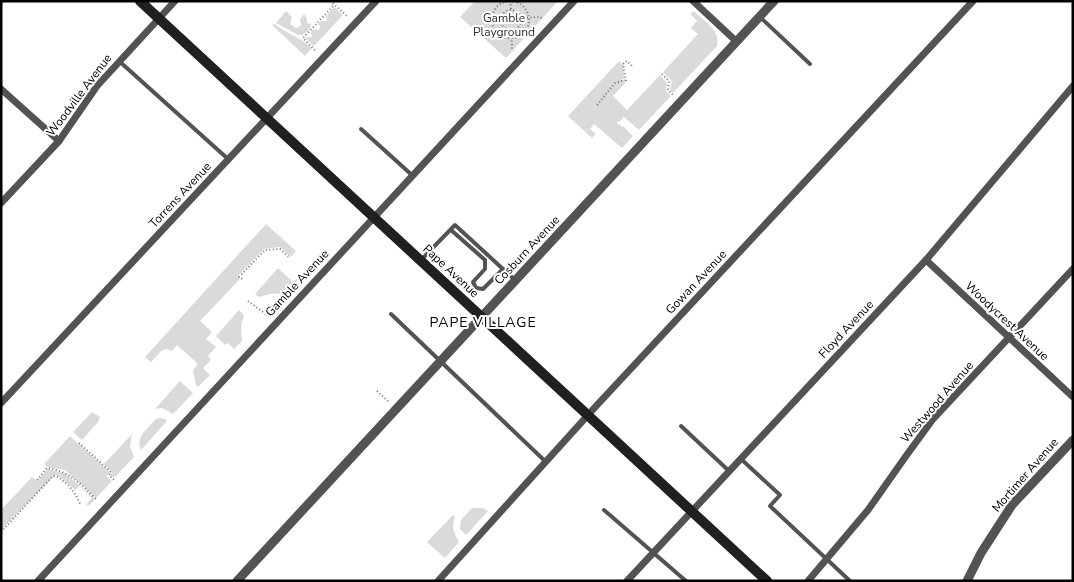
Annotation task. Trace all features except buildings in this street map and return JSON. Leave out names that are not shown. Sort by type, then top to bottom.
[{"type":"main road","name":"Pape Avenue","points":[[140,1],[767,581]]},
{"type":"street","name":"Woodville Avenue","points":[[1,203],[59,141],[97,86],[119,60],[175,1]]},
{"type":"street","name":"Torrens Avenue","points":[[1,403],[376,1]]},
{"type":"street","name":"Gamble Avenue","points":[[40,580],[574,1]]},
{"type":"street","points":[[693,1],[737,42]]},
{"type":"street","name":"Cosburn Avenue","points":[[236,581],[774,1]]},
{"type":"street","name":"Gowan Avenue","points":[[438,581],[588,415],[972,1]]},
{"type":"street","name":"Floyd Avenue","points":[[627,581],[926,260],[1073,86]]},
{"type":"street","points":[[1,88],[59,141]]},
{"type":"street","name":"Woodycrest Avenue","points":[[926,260],[1073,397]]},
{"type":"street","name":"Westwood Avenue","points":[[808,581],[868,510],[933,419],[1073,268]]},
{"type":"street","name":"Mortimer Avenue","points":[[967,581],[981,553],[1012,505],[1073,440]]},
{"type":"lane","points":[[760,17],[810,64]]},
{"type":"lane","points":[[119,60],[228,159]]},
{"type":"lane","points":[[361,130],[413,176]]},
{"type":"lane","points":[[421,260],[455,226],[515,280]]},
{"type":"lane","points":[[451,230],[485,260],[485,269],[473,282],[476,288],[482,289],[503,269]]},
{"type":"lane","points":[[392,314],[546,462]]},
{"type":"lane","points":[[681,426],[729,471]]},
{"type":"lane","points":[[740,459],[780,495],[770,506],[850,581]]},
{"type":"lane","points":[[604,510],[686,581]]},
{"type":"path","points":[[330,1],[347,16]]},
{"type":"path","points":[[511,10],[509,1],[496,7],[492,15],[492,21],[497,33],[511,38],[525,32],[529,18],[524,7],[514,1]]},
{"type":"path","points":[[315,50],[303,38],[334,5]]},
{"type":"path","points":[[511,10],[517,12],[520,18],[518,26],[511,30],[505,28],[501,21],[503,13],[511,10]]},
{"type":"path","points":[[520,18],[540,17],[543,19]]},
{"type":"path","points":[[492,21],[501,21]]},
{"type":"path","points":[[511,30],[513,51]]},
{"type":"path","points":[[597,105],[615,83],[626,81],[623,64],[627,61],[633,67]]},
{"type":"path","points":[[662,74],[669,81],[668,90],[673,95]]},
{"type":"path","points":[[242,279],[239,277],[265,250],[280,249],[290,258]]},
{"type":"path","points":[[248,301],[267,315]]},
{"type":"path","points":[[378,391],[389,402]]},
{"type":"path","points":[[79,443],[111,472],[109,475],[114,480]]},
{"type":"path","points":[[36,480],[47,468],[57,469],[71,476],[96,499]]},
{"type":"path","points":[[1,532],[54,476],[60,478],[76,492],[80,504]]},
{"type":"green space","name":"Gamble Playground","points":[[475,1],[558,1],[506,58],[460,17]]},
{"type":"green space","points":[[334,7],[343,15],[314,46],[305,38],[312,37],[311,32],[314,29],[319,30],[320,26],[318,24],[321,21],[327,21],[326,16]]},
{"type":"green space","points":[[286,11],[292,17],[290,24],[296,28],[301,26],[300,19],[304,14],[307,18],[307,23],[311,24],[309,30],[302,35],[298,35],[276,23]]},
{"type":"green space","points":[[694,11],[714,31],[718,40],[717,46],[673,93],[670,90],[672,81],[663,72],[698,34],[691,28],[697,21],[690,14]]},
{"type":"green space","points":[[275,24],[312,48],[305,56],[272,25]]},
{"type":"green space","points":[[619,61],[621,64],[625,62],[623,64],[624,79],[620,80],[626,82],[613,96],[627,110],[660,75],[667,83],[666,91],[671,96],[639,130],[624,117],[619,122],[617,121],[633,136],[622,148],[594,124],[590,129],[596,134],[592,138],[568,116]]},
{"type":"green space","points":[[266,224],[296,251],[291,257],[280,247],[264,249],[237,277],[240,279],[200,321],[212,332],[206,339],[216,347],[208,356],[211,360],[203,368],[210,375],[198,387],[193,370],[198,364],[177,345],[172,351],[166,349],[161,351],[151,362],[145,357]]},
{"type":"green space","points":[[278,268],[293,282],[299,279],[286,293],[259,297],[255,294]]},
{"type":"green space","points":[[239,310],[244,315],[241,326],[242,341],[234,349],[228,343],[225,345],[216,336]]},
{"type":"green space","points":[[180,381],[193,393],[173,414],[162,408],[155,409]]},
{"type":"green space","points":[[92,412],[100,417],[98,422],[82,440],[73,432]]},
{"type":"green space","points":[[160,418],[167,421],[141,450],[140,441],[143,433],[156,419]]},
{"type":"green space","points":[[132,434],[130,446],[134,457],[114,478],[110,474],[112,472],[104,464]]},
{"type":"green space","points":[[70,436],[110,472],[106,476],[112,481],[96,498],[65,470],[48,467],[44,464]]},
{"type":"green space","points":[[48,469],[65,473],[95,499],[90,505],[86,505],[92,498],[79,486],[75,490],[55,475],[1,530],[1,510],[32,477],[37,481]]},
{"type":"green space","points":[[472,508],[483,508],[488,511],[466,535],[460,529],[461,520]]},
{"type":"green space","points":[[453,515],[455,517],[454,530],[459,542],[445,558],[427,542]]},
{"type":"district","name":"PAPE VILLAGE","points":[[483,322]]}]
